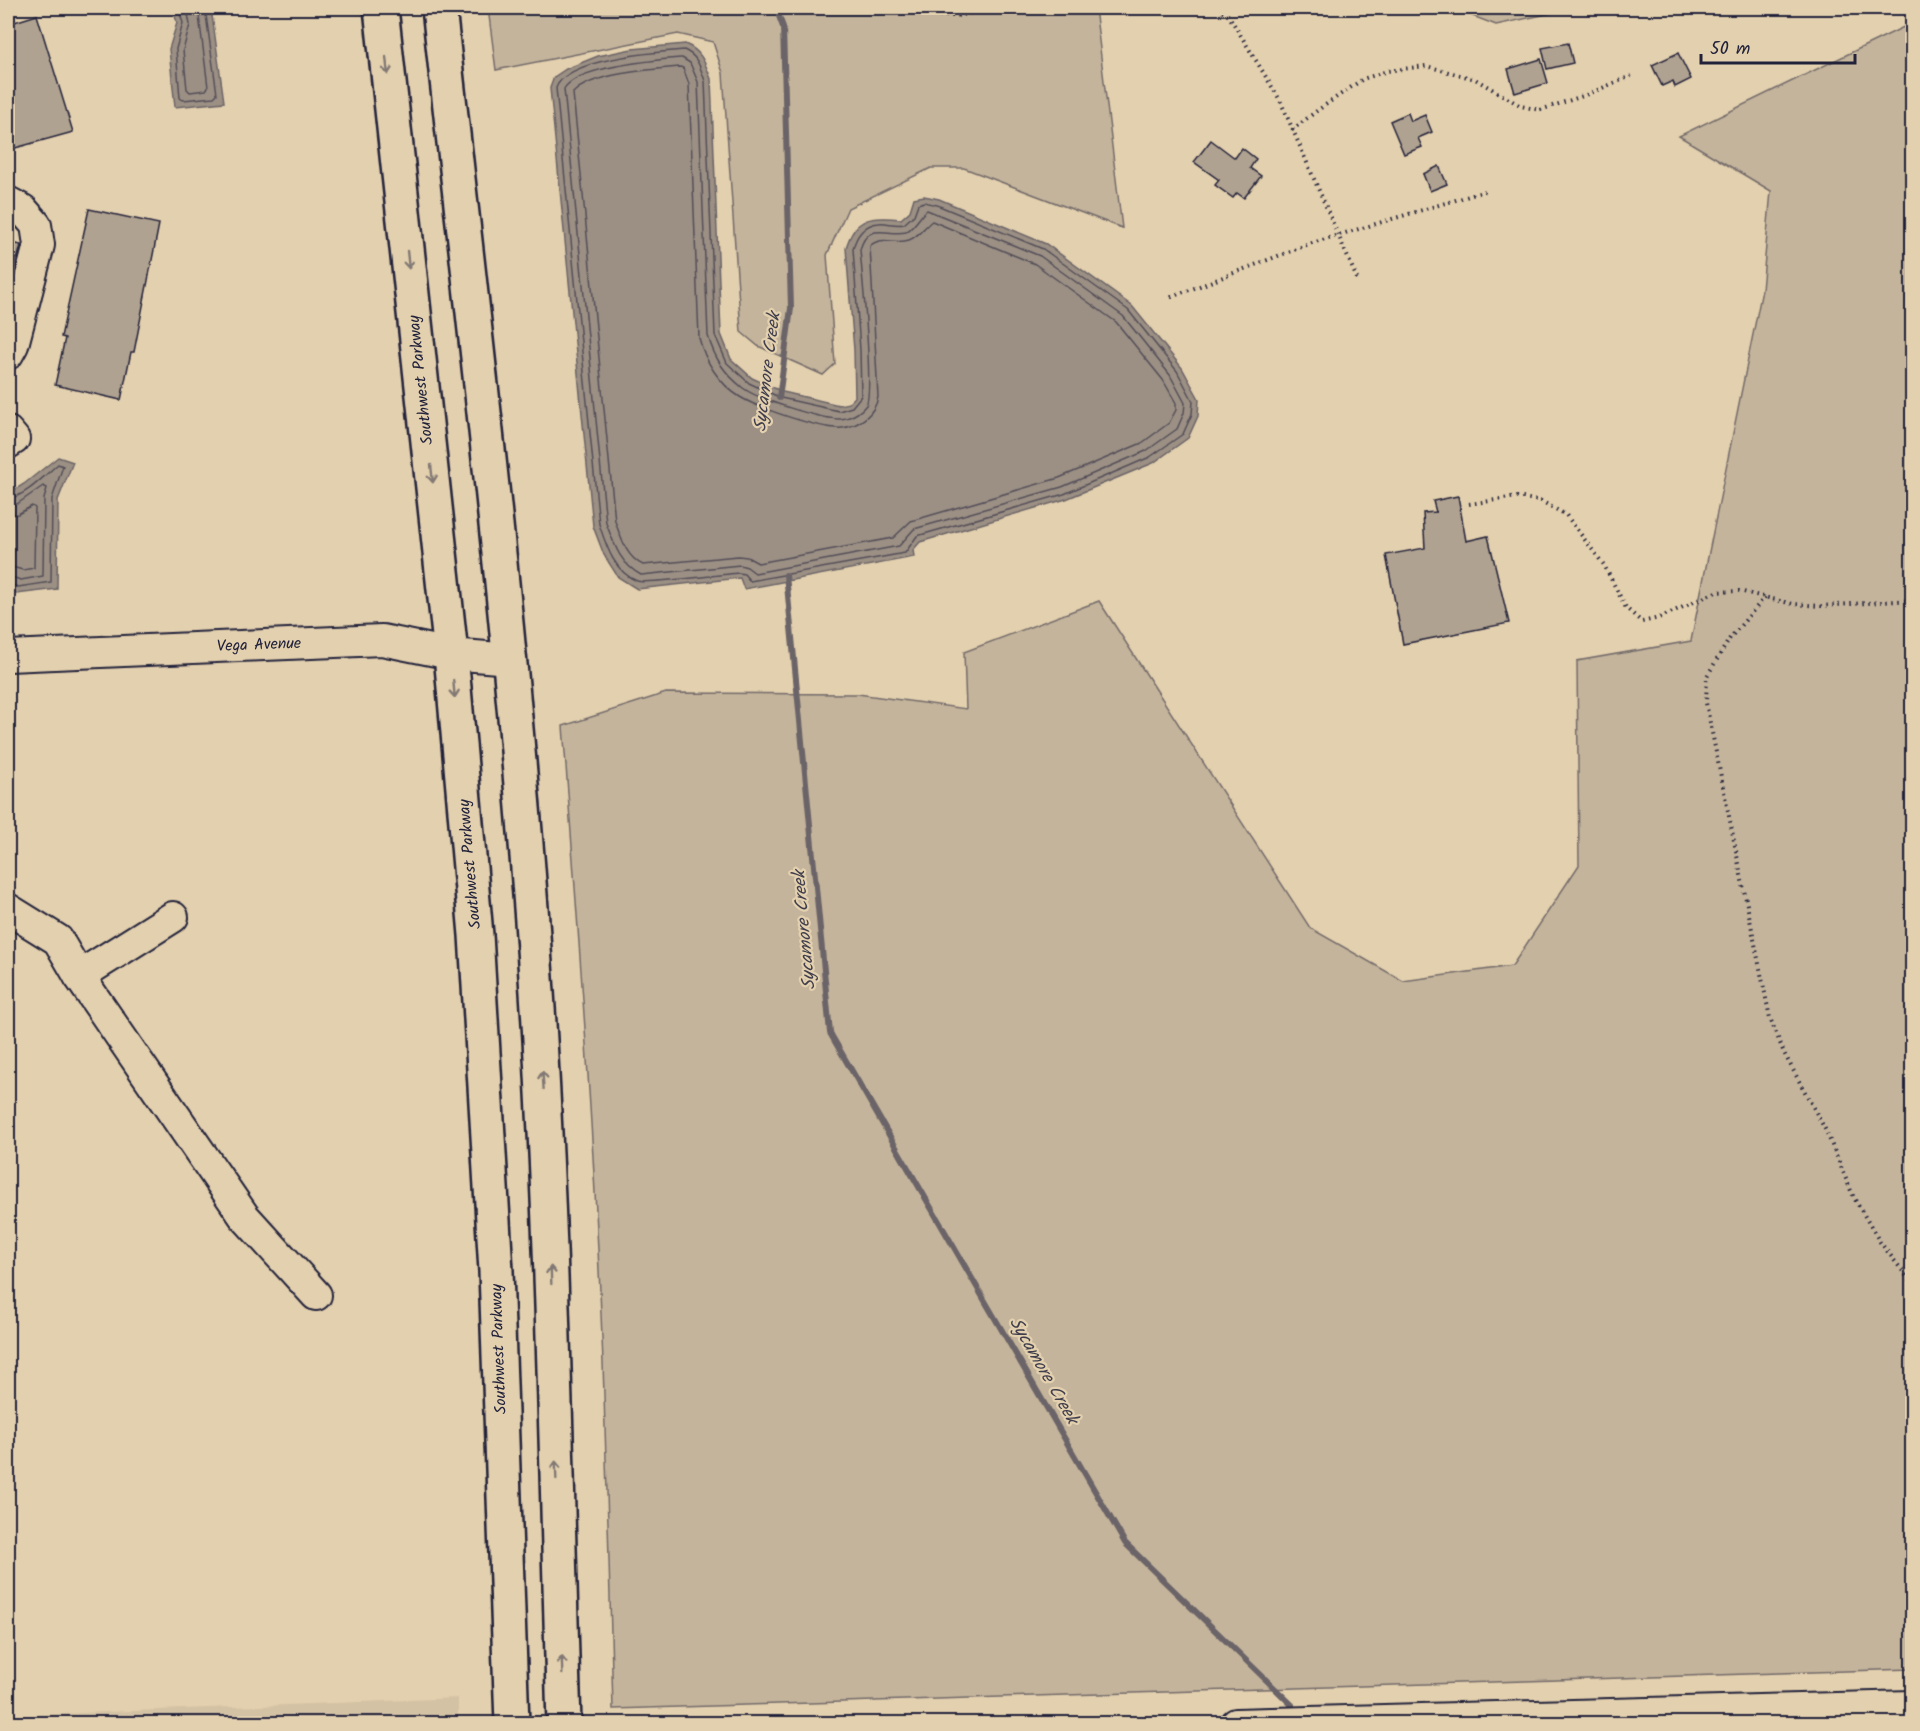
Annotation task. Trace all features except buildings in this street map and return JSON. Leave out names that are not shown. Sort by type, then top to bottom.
[{"type":"main road","name":"Southwest Parkway","points":[[381,8],[451,654],[477,935],[496,1270],[512,1724]]},
{"type":"main road","points":[[439,8],[510,658],[535,959],[547,1138],[564,1724]]},
{"type":"street","points":[[8,202],[23,210],[36,225],[39,245],[13,345],[8,354]]},
{"type":"street","points":[[8,432],[14,439],[8,443]]},
{"type":"street","name":"Vega Avenue","points":[[8,656],[382,640],[451,654],[510,658]]},
{"type":"street","points":[[8,909],[58,940],[79,976],[244,1216],[316,1295]]},
{"type":"street","points":[[79,976],[173,917]]},
{"type":"street","points":[[1236,1724],[1912,1706]]},
{"type":"path","points":[[924,8],[928,13],[944,17],[969,14],[983,8]]},
{"type":"path","points":[[1217,8],[1229,15],[1280,100],[1336,235],[1358,281]]},
{"type":"path","points":[[1292,130],[1363,79],[1387,71],[1426,66],[1475,79],[1521,106],[1540,110],[1583,96],[1631,76]]},
{"type":"path","points":[[1171,297],[1312,243],[1489,190]]},
{"type":"path","points":[[1469,504],[1517,497],[1541,501],[1566,515],[1604,565],[1626,608],[1641,622],[1659,618],[1716,592],[1739,591],[1793,604],[1821,606],[1912,600]]},
{"type":"path","points":[[1765,597],[1730,638],[1707,676],[1706,703],[1770,1018],[1784,1053],[1826,1131],[1854,1198],[1880,1242],[1912,1283]]},
{"type":"shaded area","points":[[488,8],[1095,8],[1122,228],[964,168],[931,168],[848,208],[827,255],[835,364],[823,375],[758,346],[741,332],[723,73],[713,42],[678,34],[496,70]]},
{"type":"shaded area","points":[[1452,8],[1575,8],[1496,25]]},
{"type":"shaded area","points":[[1912,23],[1912,1669],[613,1709],[596,1203],[563,726],[666,693],[858,694],[966,709],[964,652],[1099,601],[1310,928],[1403,981],[1512,966],[1579,865],[1577,661],[1691,641],[1762,290],[1771,191],[1679,136]]},
{"type":"shaded area","points":[[458,1698],[458,1723],[8,1723],[8,1716]]},
{"type":"water","points":[[169,8],[211,8],[224,102],[175,107],[169,49],[177,23],[174,12]]},
{"type":"water","points":[[685,44],[699,54],[711,79],[721,334],[731,359],[752,378],[783,392],[839,405],[849,403],[855,397],[854,350],[846,248],[854,230],[866,220],[901,219],[910,211],[914,198],[924,196],[939,199],[1046,244],[1132,306],[1182,368],[1199,399],[1198,416],[1188,438],[1153,463],[1066,499],[920,542],[913,550],[914,557],[744,589],[740,578],[637,589],[618,577],[604,555],[593,526],[550,88],[554,77],[566,69],[598,56],[632,49]]},
{"type":"water","points":[[58,457],[73,462],[58,500],[57,589],[16,594],[8,587],[8,494]]},
{"type":"waterway","name":"Sycamore Creek","points":[[776,8],[783,27],[791,308],[779,398]]},
{"type":"waterway","name":"Sycamore Creek","points":[[786,575],[830,1033],[1125,1543],[1292,1705]]}]
